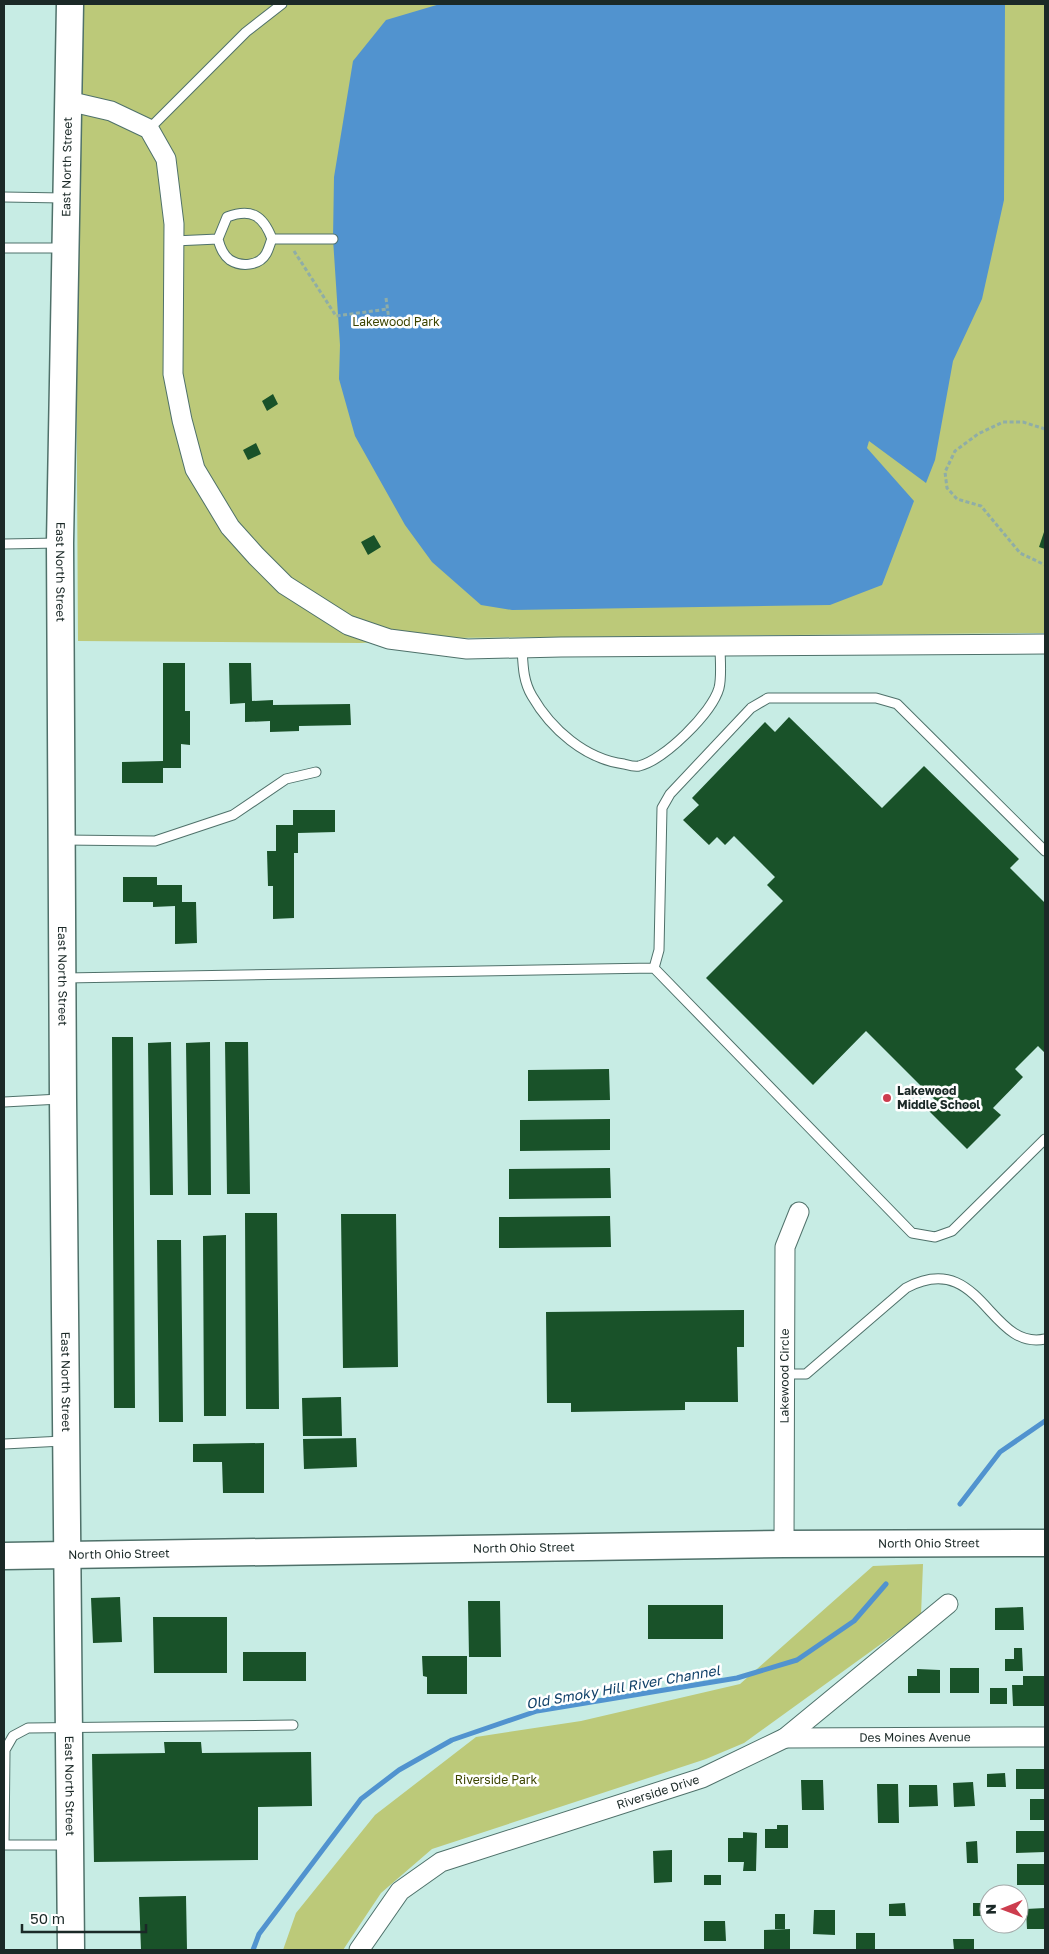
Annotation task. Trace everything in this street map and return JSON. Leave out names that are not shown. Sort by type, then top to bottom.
[{"type":"street","name":"East North Street","points":[[70,4],[60,543],[62,1099],[71,1950]]},
{"type":"street","points":[[68,101],[111,111],[149,128],[166,159],[174,224],[173,374],[182,420],[195,469],[230,526],[285,585],[348,624],[389,639],[467,649],[1045,644]]},
{"type":"street","name":"Lakewood Circle","points":[[784,1544],[785,1247],[799,1212]]},
{"type":"street","name":"North Ohio Street","points":[[4,1556],[784,1544],[1045,1543]]},
{"type":"street","name":"Riverside Drive","points":[[359,1950],[400,1891],[441,1862],[702,1778],[785,1738],[948,1604]]},
{"type":"street","name":"Des Moines Avenue","points":[[785,1738],[1045,1737]]},
{"type":"lane","points":[[149,128],[246,32],[282,4]]},
{"type":"lane","points":[[4,198],[66,198]]},
{"type":"lane","points":[[241,212],[257,216],[267,225],[272,239],[265,255],[256,262],[242,265],[229,260],[222,252],[218,239],[227,217],[241,212]]},
{"type":"lane","points":[[174,241],[218,239]]},
{"type":"lane","points":[[272,239],[333,239]]},
{"type":"lane","points":[[4,248],[66,248]]},
{"type":"lane","points":[[4,544],[60,543]]},
{"type":"lane","points":[[522,648],[523,673],[531,695],[551,722],[582,750],[607,762],[638,766],[665,753],[709,710],[719,688],[720,646]]},
{"type":"lane","points":[[654,968],[659,950],[662,808],[670,794],[751,708],[768,698],[876,698],[897,704],[1045,851]]},
{"type":"lane","points":[[62,840],[155,841],[233,815],[286,779],[316,772]]},
{"type":"lane","points":[[62,978],[654,968],[912,1233],[935,1237],[952,1231],[1045,1139]]},
{"type":"lane","points":[[4,1102],[62,1099]]},
{"type":"lane","points":[[785,1374],[806,1374],[906,1288],[918,1282],[934,1279],[954,1281],[970,1291],[1012,1332],[1024,1338],[1045,1339]]},
{"type":"lane","points":[[4,1444],[66,1441]]},
{"type":"lane","points":[[70,1845],[4,1845],[5,1750],[13,1736],[28,1728],[294,1725]]},
{"type":"path","points":[[286,239],[336,316],[388,309]]},
{"type":"path","points":[[386,298],[389,320]]},
{"type":"path","points":[[1045,429],[1023,422],[1003,422],[978,434],[956,451],[945,472],[947,488],[957,499],[981,506],[1020,553],[1045,565]]},
{"type":"green space","name":"Lakewood Park","points":[[83,4],[1045,4],[1045,633],[442,638],[361,643],[78,641],[76,306]]},
{"type":"green space","name":"Riverside Park","points":[[923,1564],[921,1615],[744,1743],[706,1759],[432,1849],[381,1893],[343,1950],[283,1950],[296,1913],[375,1815],[476,1737],[581,1721],[740,1684],[873,1566]]},
{"type":"water","points":[[440,4],[1005,4],[1004,200],[982,299],[953,361],[935,460],[926,483],[869,441],[867,448],[914,501],[882,585],[830,605],[512,610],[481,605],[432,562],[405,525],[355,436],[339,379],[340,345],[333,239],[334,177],[353,61],[386,20]]},
{"type":"building","points":[[273,394],[278,404],[267,411],[262,401]]},
{"type":"building","points":[[256,443],[261,454],[248,460],[243,450]]},
{"type":"building","points":[[1045,529],[1045,549],[1039,547]]},
{"type":"building","points":[[374,535],[381,547],[368,555],[361,542]]},
{"type":"building","points":[[163,663],[185,663],[185,711],[190,711],[190,745],[181,744],[181,768],[163,768],[163,783],[122,783],[122,762],[163,761]]},
{"type":"building","points":[[229,663],[251,663],[252,701],[273,700],[273,705],[350,704],[351,725],[299,726],[299,731],[270,732],[270,721],[245,722],[245,703],[230,704]]},
{"type":"building","points":[[789,717],[882,808],[924,766],[1019,859],[1010,868],[1045,903],[1045,1053],[1038,1046],[1015,1069],[1023,1077],[993,1108],[1001,1115],[967,1149],[927,1109],[935,1100],[866,1031],[813,1085],[706,978],[783,901],[767,885],[775,877],[734,836],[725,845],[717,837],[709,845],[683,820],[699,805],[692,798],[765,722],[775,732]]},
{"type":"building","points":[[293,810],[335,810],[335,832],[298,833],[298,853],[294,853],[294,918],[273,919],[273,886],[268,886],[267,851],[276,851],[276,825],[293,825]]},
{"type":"building","points":[[123,877],[157,877],[157,885],[182,885],[182,902],[196,902],[197,943],[175,944],[175,906],[153,907],[153,902],[123,902]]},
{"type":"building","points":[[112,1037],[133,1037],[135,1408],[114,1408]]},
{"type":"building","points":[[171,1042],[173,1195],[150,1195],[148,1043]]},
{"type":"building","points":[[210,1042],[211,1195],[188,1195],[186,1043]]},
{"type":"building","points":[[225,1042],[248,1042],[250,1194],[227,1194]]},
{"type":"building","points":[[609,1069],[610,1100],[528,1101],[528,1070]]},
{"type":"building","points":[[610,1119],[610,1150],[520,1151],[520,1120]]},
{"type":"building","points":[[610,1168],[611,1198],[509,1199],[509,1169]]},
{"type":"building","points":[[245,1213],[277,1213],[279,1409],[246,1409]]},
{"type":"building","points":[[341,1214],[396,1214],[398,1367],[343,1368]]},
{"type":"building","points":[[610,1216],[611,1247],[499,1248],[499,1217]]},
{"type":"building","points":[[226,1235],[226,1416],[204,1416],[203,1236]]},
{"type":"building","points":[[157,1240],[181,1240],[183,1422],[159,1422]]},
{"type":"building","points":[[744,1310],[744,1347],[737,1347],[738,1402],[685,1402],[685,1410],[571,1412],[571,1403],[547,1403],[546,1312]]},
{"type":"building","points":[[341,1397],[342,1436],[303,1436],[302,1398]]},
{"type":"building","points":[[356,1438],[357,1467],[304,1469],[303,1439]]},
{"type":"building","points":[[264,1443],[264,1493],[223,1493],[222,1462],[193,1462],[193,1444]]},
{"type":"building","points":[[120,1597],[122,1642],[93,1643],[91,1598]]},
{"type":"building","points":[[468,1601],[500,1601],[501,1657],[469,1657]]},
{"type":"building","points":[[648,1605],[723,1605],[723,1639],[648,1639]]},
{"type":"building","points":[[1023,1607],[1024,1630],[995,1630],[995,1608]]},
{"type":"building","points":[[153,1617],[227,1617],[227,1673],[154,1673]]},
{"type":"building","points":[[1014,1648],[1022,1648],[1023,1671],[1005,1671],[1005,1659],[1014,1659]]},
{"type":"building","points":[[243,1652],[306,1652],[306,1681],[243,1681]]},
{"type":"building","points":[[422,1656],[467,1656],[467,1694],[427,1694],[427,1677],[423,1676]]},
{"type":"building","points":[[950,1668],[979,1668],[979,1693],[950,1693]]},
{"type":"building","points":[[917,1669],[940,1670],[940,1693],[908,1693],[908,1676],[917,1676]]},
{"type":"building","points":[[1023,1676],[1044,1676],[1044,1706],[1013,1706],[1012,1685],[1023,1685]]},
{"type":"building","points":[[990,1688],[1007,1688],[1007,1704],[990,1704]]},
{"type":"building","points":[[164,1742],[201,1742],[202,1753],[311,1752],[312,1806],[258,1807],[258,1860],[94,1862],[92,1754],[165,1753]]},
{"type":"building","points":[[1016,1769],[1045,1769],[1045,1789],[1016,1789]]},
{"type":"building","points":[[1005,1773],[1006,1787],[987,1787],[987,1774]]},
{"type":"building","points":[[801,1780],[823,1780],[824,1810],[802,1810]]},
{"type":"building","points":[[973,1782],[975,1806],[954,1807],[953,1783]]},
{"type":"building","points":[[877,1784],[898,1784],[899,1823],[878,1823]]},
{"type":"building","points":[[909,1785],[937,1785],[938,1806],[909,1807]]},
{"type":"building","points":[[1030,1799],[1045,1799],[1045,1820],[1030,1820]]},
{"type":"building","points":[[777,1825],[788,1825],[788,1848],[765,1848],[765,1829],[777,1829]]},
{"type":"building","points":[[1016,1831],[1045,1831],[1045,1852],[1016,1853]]},
{"type":"building","points":[[743,1832],[757,1833],[756,1871],[743,1871],[744,1862],[728,1862],[728,1838],[743,1838]]},
{"type":"building","points":[[977,1841],[978,1863],[967,1863],[966,1842]]},
{"type":"building","points":[[672,1850],[672,1882],[654,1883],[653,1851]]},
{"type":"building","points":[[1017,1864],[1045,1864],[1045,1885],[1017,1884]]},
{"type":"building","points":[[704,1875],[721,1875],[721,1885],[704,1885]]},
{"type":"building","points":[[186,1896],[187,1950],[141,1950],[139,1897]]},
{"type":"building","points":[[905,1903],[906,1916],[889,1916],[889,1904]]},
{"type":"building","points":[[973,1903],[979,1903],[979,1916],[973,1916]]},
{"type":"building","points":[[1045,1908],[1045,1929],[1029,1929],[1029,1909]]},
{"type":"building","points":[[814,1910],[835,1910],[835,1935],[813,1934]]},
{"type":"building","points":[[775,1914],[785,1914],[785,1929],[775,1929]]},
{"type":"building","points":[[704,1921],[725,1921],[726,1941],[704,1941]]},
{"type":"building","points":[[790,1929],[790,1950],[764,1950],[764,1930]]},
{"type":"building","points":[[856,1933],[875,1933],[875,1950],[856,1950]]},
{"type":"building","points":[[953,1939],[974,1939],[974,1950],[954,1950]]},
{"type":"waterway","name":"Old Smoky Hill River Channel","points":[[960,1504],[1000,1452],[1045,1421]]},
{"type":"waterway","name":"Old Smoky Hill River Channel","points":[[253,1950],[259,1934],[361,1799],[399,1770],[452,1740],[537,1711],[737,1678],[797,1660],[854,1621],[886,1584]]},
{"type":"place","name":"Lakewood Middle School","points":[[887,1098]]}]
